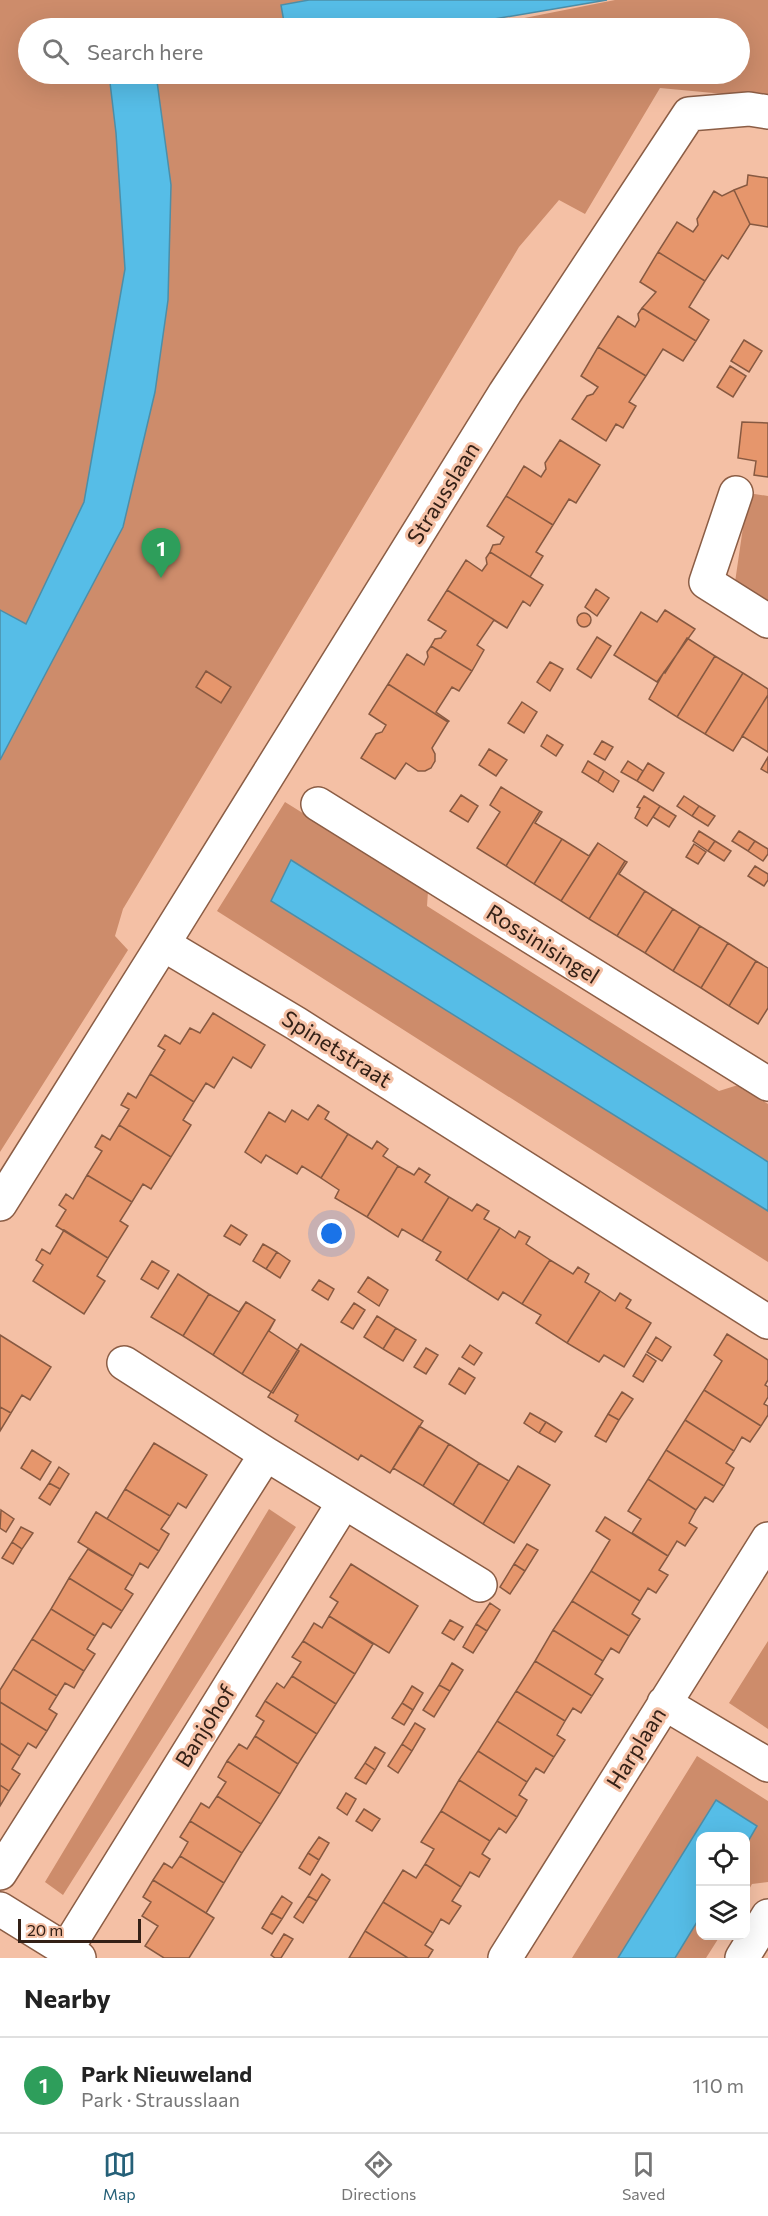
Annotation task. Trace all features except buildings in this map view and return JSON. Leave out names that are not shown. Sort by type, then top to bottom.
[{"type":"street","name":"Strausslaan","points":[[163,944],[505,393],[689,114],[749,109],[768,112]]},
{"type":"street","points":[[736,493],[706,582],[768,621]]},
{"type":"street","name":"Rossinisingel","points":[[318,804],[768,1084]]},
{"type":"street","points":[[0,1204],[163,944]]},
{"type":"street","name":"Spinetstraat","points":[[163,944],[327,1043],[768,1322]]},
{"type":"street","points":[[124,1363],[344,1503],[480,1585]]},
{"type":"street","points":[[0,1872],[266,1454]]},
{"type":"street","name":"Banjohof","points":[[72,1954],[344,1503]]},
{"type":"street","name":"Harplaan","points":[[505,1958],[768,1539]]},
{"type":"street","points":[[664,1703],[768,1766]]},
{"type":"street","points":[[742,1958],[768,1916]]},
{"type":"street","points":[[4,1921],[72,1954]]},
{"type":"shaded area","points":[[0,0],[309,0],[292,3],[295,18],[18,18],[18,84],[750,84],[750,18],[524,18],[615,0],[768,0],[768,98],[660,88],[585,214],[559,200],[519,247],[123,909],[115,936],[128,950],[0,1152]]},
{"type":"shaded area","points":[[748,493],[768,496],[768,610],[734,589]]},
{"type":"shaded area","points":[[285,802],[428,891],[427,906],[719,1091],[738,1085],[768,1104],[768,1162],[291,860],[271,901],[768,1211],[768,1262],[217,911]]},
{"type":"shaded area","points":[[269,1509],[296,1527],[63,1895],[45,1882]]},
{"type":"shaded area","points":[[768,1641],[768,1729],[729,1703]]},
{"type":"shaded area","points":[[697,1756],[768,1801],[768,1882],[752,1884],[750,1888],[750,1838],[757,1826],[716,1800],[618,1958],[572,1958]]},
{"type":"shaded area","points":[[696,1924],[696,1940],[717,1940],[706,1958],[675,1958]]},
{"type":"water","points":[[309,0],[607,0],[500,18],[283,18],[281,5]]},
{"type":"water","points":[[110,84],[157,84],[171,185],[168,300],[155,392],[123,527],[0,760],[0,610],[26,624],[84,502],[125,269],[116,133]]},
{"type":"water","points":[[291,860],[768,1162],[768,1211],[271,901]]},
{"type":"water","points":[[716,1800],[757,1826],[750,1838],[750,1832],[696,1832]]},
{"type":"water","points":[[696,1832],[696,1924],[675,1958],[618,1958]]},
{"type":"place","name":"Park Nieuweland","points":[[161,578]]}]
